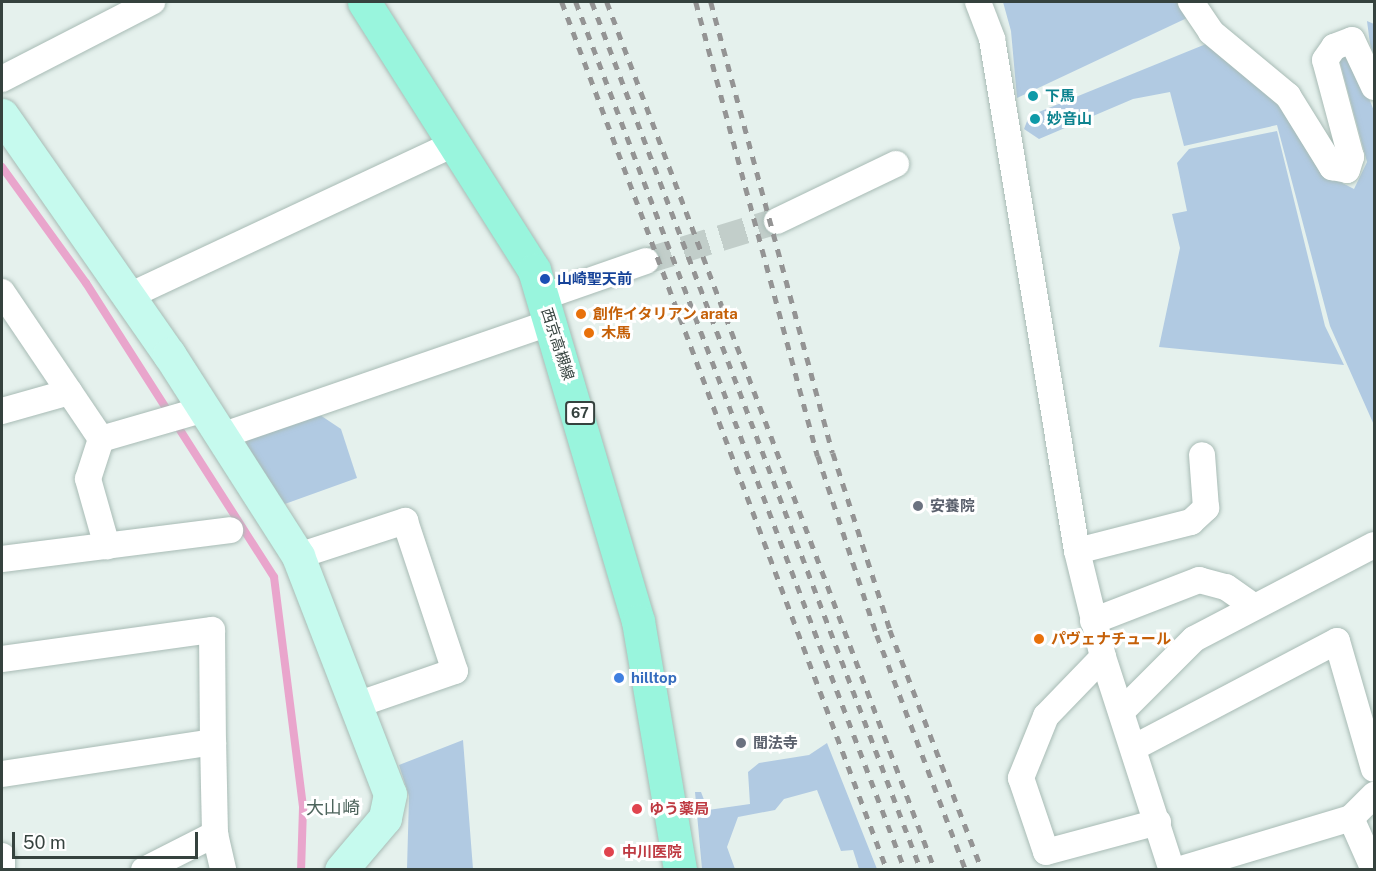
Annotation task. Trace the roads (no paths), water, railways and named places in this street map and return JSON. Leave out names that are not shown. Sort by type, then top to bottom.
[{"type":"main road","name":"西京高槻線","points":[[364,2],[521,247],[547,310],[638,621],[680,870]]},
{"type":"street","points":[[2,79],[153,2]]},
{"type":"street","points":[[978,2],[992,39],[1077,551],[1103,657],[1124,709],[1172,870]]},
{"type":"street","points":[[1191,2],[1211,32],[1288,96],[1332,167],[1347,170],[1351,157],[1325,60],[1334,47],[1352,40],[1374,87]]},
{"type":"street","points":[[2,115],[129,296],[193,420],[298,556],[359,704],[388,782],[389,806],[341,870]]},
{"type":"street","points":[[129,296],[454,144]]},
{"type":"street","points":[[777,221],[896,164]]},
{"type":"street","points":[[100,439],[193,420],[547,310],[646,261]]},
{"type":"street","points":[[2,295],[100,439]]},
{"type":"street","points":[[2,411],[69,392]]},
{"type":"street","points":[[100,439],[88,478],[107,546]]},
{"type":"street","points":[[1077,551],[1191,522],[1206,508],[1202,455]]},
{"type":"street","points":[[298,556],[405,521],[455,671],[359,704]]},
{"type":"street","points":[[2,559],[230,530]]},
{"type":"street","points":[[1124,709],[1194,639],[1252,605],[1374,545]]},
{"type":"street","points":[[1093,621],[1199,580],[1226,587],[1252,605]]},
{"type":"street","points":[[2,659],[212,630],[215,834],[223,870]]},
{"type":"street","points":[[1135,747],[1337,640],[1374,769]]},
{"type":"street","points":[[1103,657],[1046,716],[1021,778],[1046,852],[1158,822]]},
{"type":"street","points":[[2,774],[213,742]]},
{"type":"street","points":[[1178,870],[1351,818],[1374,795]]},
{"type":"street","points":[[1351,818],[1374,870]]},
{"type":"street","points":[[144,870],[215,834]]},
{"type":"street","points":[[2,856],[2,870]]},
{"type":"waterway","points":[[2,167],[86,283],[274,577],[303,808],[301,870]]},
{"type":"tunnel","points":[[646,261],[777,221]]},
{"type":"railway","points":[[562,2],[887,870]]},
{"type":"railway","points":[[576,2],[905,870]]},
{"type":"railway","points":[[592,2],[921,870]]},
{"type":"railway","points":[[607,2],[935,870]]},
{"type":"railway","points":[[696,2],[818,456],[877,635],[966,870]]},
{"type":"railway","points":[[711,2],[833,453],[890,630],[982,870]]},
{"type":"place","name":"下馬","points":[[1033,96]]},
{"type":"place","name":"妙音山","points":[[1035,119]]},
{"type":"place","name":"山崎聖天前","points":[[545,279]]},
{"type":"place","name":"創作イタリアン arata","points":[[581,314]]},
{"type":"place","name":"木馬","points":[[589,333]]},
{"type":"place","name":"安養院","points":[[918,506]]},
{"type":"place","name":"パヴェナチュール","points":[[1039,639]]},
{"type":"place","name":"hilltop","points":[[619,678]]},
{"type":"place","name":"聞法寺","points":[[741,743]]},
{"type":"place","name":"ゆう薬局","points":[[637,809]]},
{"type":"place","name":"中川医院","points":[[609,852]]},
{"type":"district","name":"大山崎","points":[[333,808]]}]
